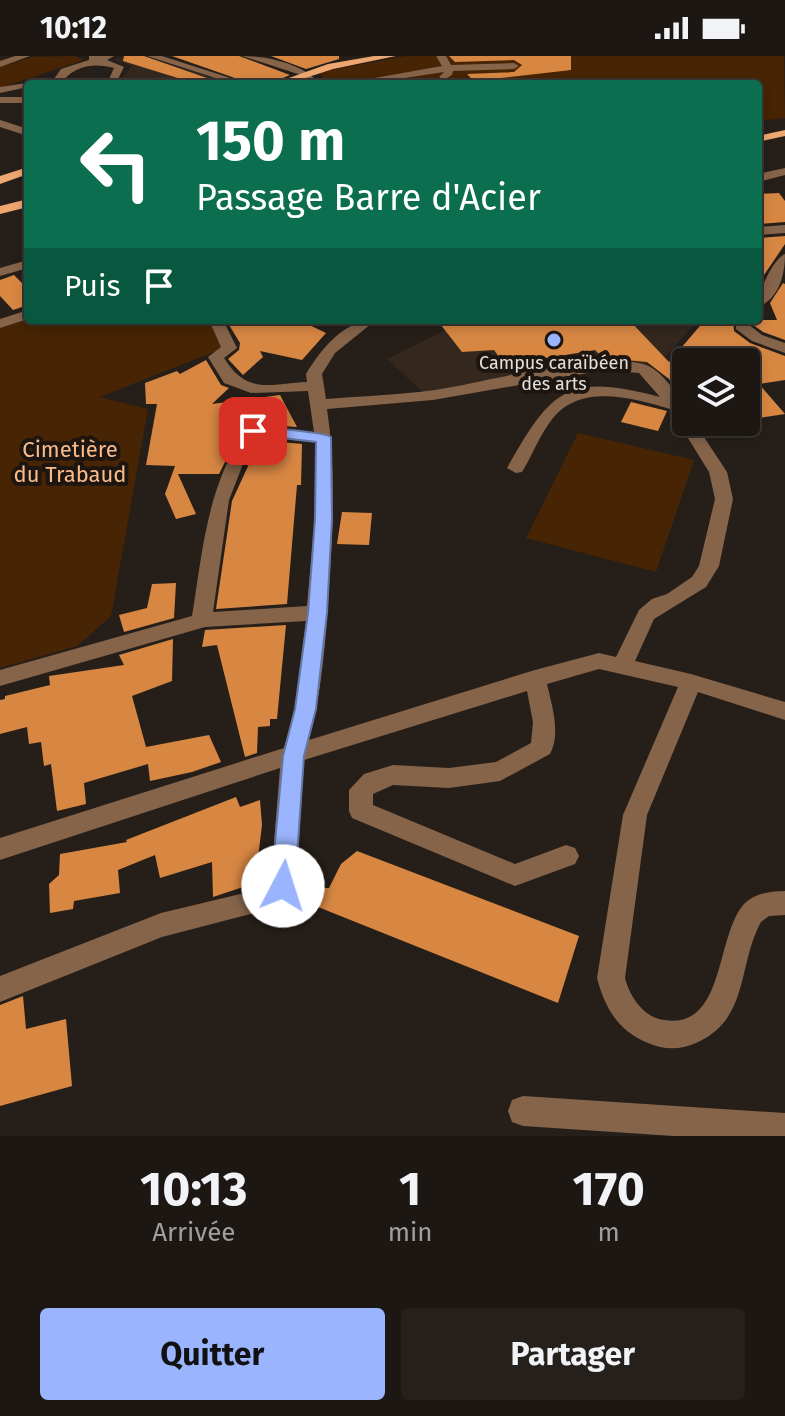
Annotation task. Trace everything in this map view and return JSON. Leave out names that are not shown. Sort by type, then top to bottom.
[{"type":"main road","points":[[289,80],[389,56]]},
{"type":"main road","points":[[762,138],[785,133]]},
{"type":"main road","points":[[2,178],[24,171]]},
{"type":"main road","points":[[0,210],[24,204]]},
{"type":"street","points":[[0,64],[25,56]]},
{"type":"street","points":[[62,80],[64,71],[92,58],[109,56]]},
{"type":"street","points":[[152,56],[231,80]]},
{"type":"street","points":[[247,56],[307,74],[311,80]]},
{"type":"street","points":[[441,56],[448,68],[446,80]]},
{"type":"street","points":[[92,58],[119,67],[113,80]]},
{"type":"street","points":[[372,80],[448,68],[514,66]]},
{"type":"street","points":[[0,90],[24,84]]},
{"type":"street","points":[[0,100],[24,100]]},
{"type":"street","points":[[0,123],[24,132]]},
{"type":"street","points":[[762,177],[785,171]]},
{"type":"street","points":[[762,231],[785,229]]},
{"type":"street","points":[[762,299],[769,292],[785,258]]},
{"type":"street","points":[[0,272],[24,265]]},
{"type":"street","points":[[0,324],[24,315]]},
{"type":"street","points":[[218,324],[229,348],[216,357],[230,380],[257,390],[315,396],[433,395],[605,365],[643,369],[672,402]]},
{"type":"street","points":[[0,989],[161,925],[268,899],[283,886],[293,756],[306,709],[324,519],[323,437],[314,374],[320,361],[342,338],[363,324]]},
{"type":"street","points":[[742,324],[757,338],[785,348]]},
{"type":"street","points":[[516,468],[556,405],[577,396],[622,392],[672,405]]},
{"type":"street","points":[[201,621],[220,500],[234,464],[253,431],[303,438],[323,437]]},
{"type":"street","points":[[623,665],[646,615],[659,604],[674,599],[699,582],[709,566],[724,499],[718,472],[695,436]]},
{"type":"street","points":[[0,678],[201,621],[317,613]]},
{"type":"street","points":[[0,849],[356,733],[599,661],[691,682],[785,711]]},
{"type":"street","points":[[535,678],[544,722],[542,748],[500,771],[449,778],[393,775],[372,781],[361,790],[361,811],[515,875],[566,856]]},
{"type":"street","points":[[691,682],[635,815],[611,978],[614,995],[623,1012],[646,1030],[679,1033],[703,1025],[723,1000],[752,913],[771,901],[785,903]]},
{"type":"street","points":[[523,1111],[785,1128]]},
{"type":"shaded area","points":[[125,56],[142,56],[221,80],[121,80],[132,66],[114,60]]},
{"type":"shaded area","name":"Campus caraïbéen des arts","points":[[458,324],[694,324],[657,366],[621,361],[556,366],[424,393],[387,359]]},
{"type":"green space","points":[[74,56],[84,60],[0,88],[0,67],[32,57]]},
{"type":"green space","points":[[406,56],[784,56],[785,118],[762,121],[762,80],[325,80],[319,72]]},
{"type":"green space","name":"Cimetière du Trabaud","points":[[24,320],[24,324],[213,324],[224,348],[100,397],[148,409],[111,616],[77,646],[0,668],[0,328]]},
{"type":"green space","points":[[578,433],[694,460],[656,572],[526,538]]},
{"type":"building","points":[[124,56],[144,56],[213,80],[184,80],[123,61]]},
{"type":"building","points":[[172,56],[239,56],[290,75],[278,80],[241,80]]},
{"type":"building","points":[[271,56],[339,56],[339,59],[306,69]]},
{"type":"building","points":[[449,56],[571,56],[571,70],[473,80],[467,74],[514,72],[522,65],[514,60],[455,62]]},
{"type":"building","points":[[779,193],[785,201],[785,222],[762,224],[762,194]]},
{"type":"building","points":[[785,236],[785,244],[762,278],[762,238]]},
{"type":"building","points":[[14,275],[24,285],[24,306],[13,310],[0,296],[0,280]]},
{"type":"building","points":[[785,284],[785,340],[752,324],[777,320],[770,303]]},
{"type":"building","points":[[228,324],[307,324],[326,333],[302,360],[260,351],[263,357],[243,375],[228,359],[239,350],[240,343]]},
{"type":"building","points":[[440,324],[633,324],[669,362],[672,358],[672,384],[647,362],[603,358],[595,350],[505,365],[494,350],[462,352]]},
{"type":"building","points":[[702,324],[733,324],[734,331],[750,343],[785,356],[785,380],[760,384],[760,348],[681,348]]},
{"type":"building","points":[[206,360],[221,385],[229,388],[212,404],[280,395],[297,427],[249,424],[239,434],[219,474],[178,474],[196,514],[176,519],[165,494],[175,466],[146,465],[157,404],[146,404],[145,383],[177,371],[180,374]]},
{"type":"building","points":[[760,385],[785,414],[760,418]]},
{"type":"building","points":[[631,402],[667,411],[658,431],[621,422]]},
{"type":"building","points":[[260,440],[302,444],[301,485],[297,485],[287,604],[216,609],[232,501]]},
{"type":"building","points":[[342,512],[372,513],[369,545],[337,544]]},
{"type":"building","points":[[176,583],[174,618],[124,632],[119,615],[147,608],[152,584]]},
{"type":"building","points":[[286,625],[277,719],[270,719],[270,726],[258,727],[257,753],[245,757],[217,645],[202,647],[205,630]]},
{"type":"building","points":[[173,639],[172,681],[132,696],[146,747],[209,735],[221,762],[150,781],[148,764],[84,783],[86,804],[57,811],[51,764],[44,766],[41,742],[29,744],[27,727],[0,734],[0,700],[50,685],[49,676],[124,665],[119,655]]},
{"type":"building","points":[[236,797],[240,807],[260,800],[262,825],[255,883],[213,897],[212,862],[160,878],[155,855],[118,870],[120,893],[74,901],[73,909],[50,913],[49,884],[59,875],[60,854],[127,842]]},
{"type":"building","points":[[357,851],[579,936],[558,1003],[293,897],[298,888],[329,888],[341,864]]},
{"type":"building","points":[[23,996],[26,1029],[66,1019],[72,1086],[0,1106],[0,1005]]},
{"type":"place","name":"Campus caraïbéen des arts","points":[[554,340]]},
{"type":"route","points":[[253,431],[303,438],[323,437],[324,519],[317,613],[306,709],[293,756],[283,886]]}]
